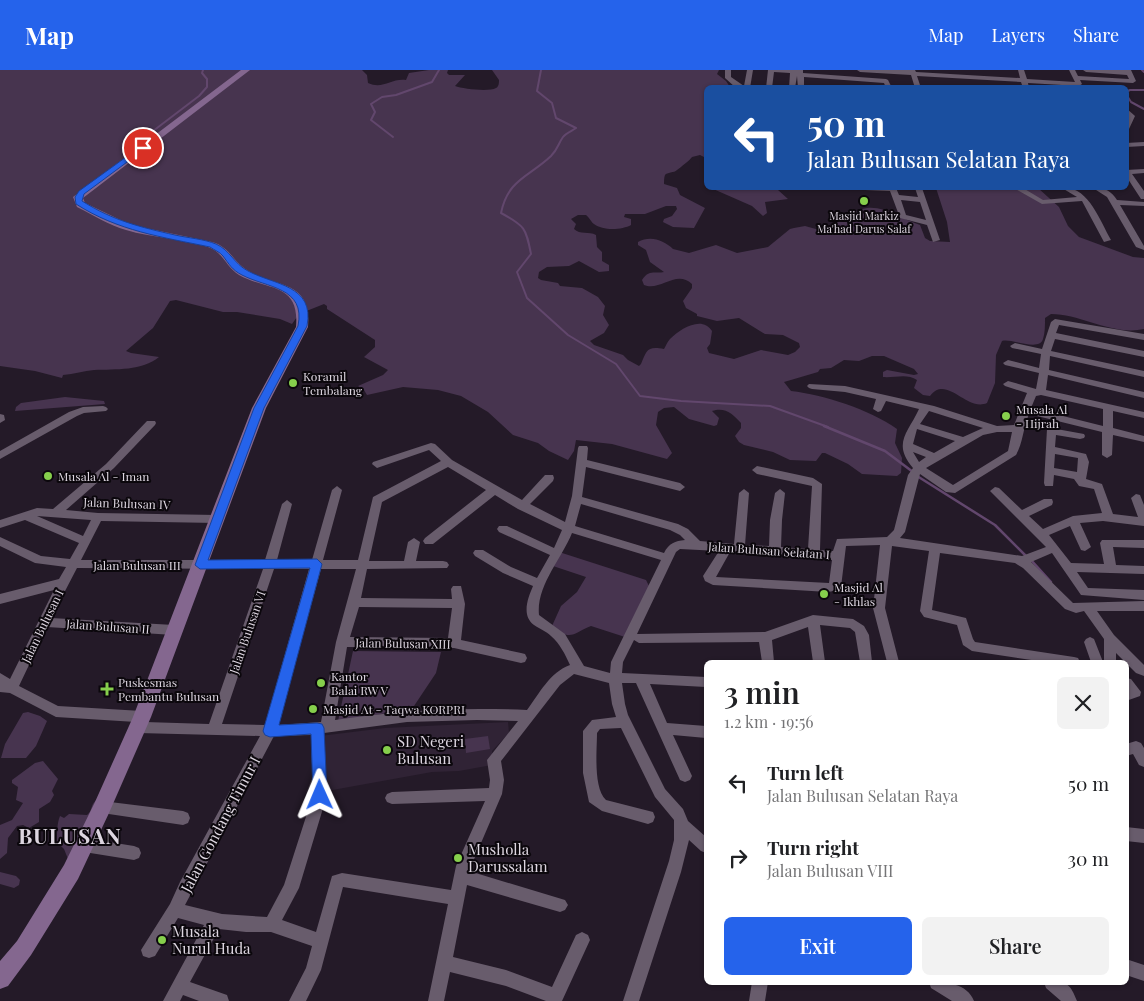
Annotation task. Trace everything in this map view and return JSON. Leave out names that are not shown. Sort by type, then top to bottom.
[{"type":"main road","points":[[0,978],[24,948],[71,872],[102,807],[140,722],[259,408],[302,326],[304,317],[303,307],[296,296],[284,288],[245,273],[233,265],[225,253],[212,245],[128,227],[85,207],[78,200],[82,193],[246,70]]},
{"type":"street","points":[[728,70],[728,78],[737,85]]},
{"type":"street","points":[[748,85],[750,70]]},
{"type":"street","points":[[769,85],[771,70],[797,72],[820,79],[842,78],[888,84]]},
{"type":"street","points":[[860,70],[916,72],[1029,85],[1049,79],[1133,82],[1128,71],[1086,70]]},
{"type":"street","points":[[1021,70],[1029,85]]},
{"type":"street","points":[[1072,70],[1077,81]]},
{"type":"street","points":[[793,85],[797,72]]},
{"type":"street","points":[[797,72],[800,85]]},
{"type":"street","points":[[916,72],[918,85]]},
{"type":"street","points":[[916,72],[922,85]]},
{"type":"street","points":[[842,78],[843,85]]},
{"type":"street","points":[[864,80],[865,85]]},
{"type":"street","points":[[1129,145],[1144,144]]},
{"type":"street","points":[[1129,172],[1144,171]]},
{"type":"street","points":[[1129,175],[1144,197]]},
{"type":"street","points":[[920,190],[936,240]]},
{"type":"street","points":[[1021,190],[1040,202],[1085,199]]},
{"type":"street","points":[[1032,190],[1051,202]]},
{"type":"street","points":[[1069,190],[1085,199],[1108,240]]},
{"type":"street","points":[[1101,190],[1115,197],[1144,204]]},
{"type":"street","points":[[894,191],[922,200]]},
{"type":"street","points":[[894,191],[904,217],[931,224]]},
{"type":"street","points":[[1115,197],[1144,241]]},
{"type":"street","points":[[1115,197],[1140,247],[1144,248]]},
{"type":"street","points":[[812,386],[845,389],[924,407],[910,432],[907,456],[916,472],[950,489],[955,489],[1012,452],[1015,448],[1018,428],[1025,410],[1038,392],[1055,322],[1142,335]]},
{"type":"street","points":[[1051,335],[1143,354]]},
{"type":"street","points":[[1015,346],[1144,374]]},
{"type":"street","points":[[1008,363],[1144,395]]},
{"type":"street","points":[[1008,384],[1144,415]]},
{"type":"street","points":[[878,409],[882,397]]},
{"type":"street","points":[[1107,455],[1108,407]]},
{"type":"street","points":[[931,408],[997,429]]},
{"type":"street","points":[[0,456],[73,414],[83,410],[103,409]]},
{"type":"street","points":[[1025,410],[1144,439]]},
{"type":"street","points":[[56,513],[110,466],[151,423]]},
{"type":"street","points":[[922,427],[965,441]]},
{"type":"street","points":[[892,660],[879,608],[886,545],[899,532],[916,472],[924,463],[980,432],[1018,428]]},
{"type":"street","points":[[1049,483],[1052,430],[1080,436]]},
{"type":"street","points":[[377,464],[429,446],[448,462],[494,490],[568,528],[668,558]]},
{"type":"street","points":[[911,447],[935,457]]},
{"type":"street","points":[[579,670],[561,639],[533,617],[533,605],[540,584],[568,528],[577,499],[583,448]]},
{"type":"street","points":[[1050,449],[1082,456],[1084,462],[1081,478],[1083,483],[1098,487],[1109,517]]},
{"type":"street","points":[[271,924],[292,888],[320,795],[322,728],[342,642],[363,565],[377,500],[448,462]]},
{"type":"street","points":[[582,462],[680,487]]},
{"type":"street","points":[[757,470],[817,484],[814,554]]},
{"type":"street","points":[[1049,470],[1081,478]]},
{"type":"street","points":[[522,506],[549,478]]},
{"type":"street","name":"Jalan Gondang Timur I","points":[[320,940],[271,924],[252,925],[214,922],[175,909],[185,887],[270,731],[337,490]]},
{"type":"street","points":[[429,541],[494,490]]},
{"type":"street","points":[[995,491],[1042,534],[1085,592],[1144,595]]},
{"type":"street","points":[[775,550],[780,493]]},
{"type":"street","points":[[744,494],[733,547],[710,576],[711,580],[820,588],[835,587],[838,556]]},
{"type":"street","points":[[1042,534],[1084,517],[1109,517],[1143,521],[1136,498]]},
{"type":"street","points":[[577,499],[674,527],[684,532],[697,545]]},
{"type":"street","points":[[1021,515],[1048,502]]},
{"type":"street","name":"Jalan Bulusan VI","points":[[214,729],[270,564],[288,504]]},
{"type":"street","name":"Jalan Bulusan IV","points":[[0,524],[37,512],[98,517],[217,519]]},
{"type":"street","points":[[24,515],[84,541]]},
{"type":"street","name":"Jalan Bulusan I","points":[[3,687],[43,622],[98,517]]},
{"type":"street","points":[[1074,520],[1085,547]]},
{"type":"street","points":[[503,529],[556,553]]},
{"type":"street","points":[[0,541],[39,560],[73,564]]},
{"type":"street","name":"Jalan Bulusan Selatan I","points":[[704,844],[682,824],[678,814],[662,797],[646,762],[624,722],[617,703],[615,679],[617,662],[672,549],[677,545],[697,545],[838,556],[841,542],[890,541],[994,557],[1025,558],[1054,548]]},
{"type":"street","points":[[409,565],[414,542]]},
{"type":"street","points":[[1111,568],[1106,543],[1144,544]]},
{"type":"street","points":[[935,547],[926,612],[962,621],[967,642],[972,646],[1061,660]]},
{"type":"street","points":[[479,553],[507,570],[540,584]]},
{"type":"street","points":[[1025,558],[1027,565],[1069,606],[1076,608],[1099,604],[1144,606]]},
{"type":"street","name":"Jalan Bulusan III","points":[[73,564],[442,565]]},
{"type":"street","points":[[1068,567],[1144,570]]},
{"type":"street","points":[[0,599],[63,583]]},
{"type":"street","points":[[454,643],[459,604],[457,589]]},
{"type":"street","points":[[354,602],[459,604]]},
{"type":"street","points":[[1087,606],[1110,638],[1140,669],[1144,670]]},
{"type":"street","points":[[813,620],[819,660]]},
{"type":"street","points":[[639,638],[766,637],[813,620],[853,624],[860,629],[863,635],[866,660]]},
{"type":"street","name":"Jalan Bulusan II","points":[[43,622],[174,630]]},
{"type":"street","points":[[766,637],[768,660]]},
{"type":"street","points":[[1110,638],[1110,660]]},
{"type":"street","name":"Jalan Bulusan XIII","points":[[342,642],[454,643],[521,658]]},
{"type":"street","points":[[1090,642],[1096,660]]},
{"type":"street","points":[[436,1001],[463,866],[482,826],[494,794],[497,780],[494,760],[567,670],[579,670],[615,679],[628,677],[704,682]]},
{"type":"street","points":[[641,679],[685,776]]},
{"type":"street","points":[[3,687],[56,711],[214,729],[270,731],[322,728],[388,718],[455,714],[530,716]]},
{"type":"street","points":[[624,722],[596,724],[590,731],[590,773],[594,798],[602,805],[648,816]]},
{"type":"street","points":[[664,728],[704,732]]},
{"type":"street","points":[[1135,747],[1144,761]]},
{"type":"street","points":[[392,798],[494,794]]},
{"type":"street","points":[[102,807],[183,818]]},
{"type":"street","points":[[631,1001],[679,852],[682,824]]},
{"type":"street","points":[[1129,834],[1144,836]]},
{"type":"street","points":[[84,845],[134,853]]},
{"type":"street","points":[[462,876],[560,905]]},
{"type":"street","points":[[297,1001],[313,970],[337,881],[389,886],[458,898]]},
{"type":"street","points":[[149,950],[175,909]]},
{"type":"street","points":[[171,1001],[214,922]]},
{"type":"street","points":[[444,963],[506,978],[555,998],[582,940]]},
{"type":"street","points":[[1129,968],[1144,973]]},
{"type":"street","points":[[942,985],[966,1001]]},
{"type":"street","points":[[1056,985],[1066,993],[1070,1001]]},
{"type":"street","points":[[180,986],[221,1001]]},
{"type":"shaded area","points":[[0,70],[362,70],[367,75],[368,83],[383,85],[406,80],[409,73],[448,70],[447,73],[449,75],[465,75],[455,86],[482,90],[493,89],[498,86],[499,80],[492,70],[719,70],[717,74],[729,85],[704,85],[704,157],[700,155],[692,157],[676,171],[666,174],[664,177],[664,184],[677,188],[680,195],[705,208],[694,228],[673,227],[663,222],[664,219],[672,216],[677,209],[676,206],[666,206],[645,214],[625,214],[624,217],[631,219],[631,225],[618,229],[602,228],[593,223],[586,215],[578,215],[571,219],[576,224],[574,229],[579,232],[596,235],[597,247],[602,252],[602,261],[609,265],[609,271],[599,272],[579,261],[569,266],[547,267],[539,272],[538,278],[541,280],[558,283],[560,286],[582,288],[598,297],[605,306],[603,315],[609,325],[604,333],[590,341],[594,345],[623,355],[639,366],[648,350],[654,348],[664,349],[674,335],[691,325],[697,324],[708,326],[712,331],[710,344],[707,348],[709,353],[734,359],[761,350],[788,355],[800,347],[799,343],[783,335],[765,334],[739,318],[717,321],[697,316],[697,314],[686,308],[683,301],[692,288],[692,284],[686,280],[674,280],[656,286],[644,285],[642,280],[647,274],[664,272],[650,262],[646,250],[638,245],[638,242],[647,239],[657,240],[673,249],[689,253],[716,245],[737,253],[768,247],[790,229],[805,226],[823,231],[837,221],[838,217],[867,208],[874,208],[888,211],[920,225],[925,238],[930,241],[950,242],[947,222],[937,190],[1040,190],[1059,207],[1068,226],[1079,237],[1133,257],[1144,258],[1144,329],[1120,330],[1074,317],[1051,314],[1045,318],[1043,339],[1040,343],[1031,345],[1002,341],[996,355],[995,383],[987,403],[972,403],[943,389],[936,390],[930,396],[923,395],[914,388],[917,380],[913,378],[901,376],[883,377],[883,372],[887,370],[914,375],[918,374],[914,369],[884,356],[872,356],[859,361],[844,360],[831,368],[820,369],[818,372],[784,382],[791,391],[818,396],[860,409],[897,429],[895,443],[902,458],[901,473],[897,476],[862,474],[848,464],[825,453],[822,453],[816,461],[790,460],[773,452],[739,442],[735,436],[741,428],[741,423],[728,412],[721,410],[712,411],[719,418],[717,425],[714,426],[689,419],[674,407],[664,408],[658,412],[656,425],[672,453],[667,459],[612,444],[576,440],[574,451],[568,460],[549,451],[538,443],[513,435],[488,412],[461,396],[438,390],[403,387],[367,395],[358,386],[383,375],[388,370],[364,357],[375,347],[375,340],[327,309],[327,306],[324,304],[299,314],[292,324],[280,319],[237,312],[223,312],[176,300],[170,301],[153,328],[126,351],[159,357],[145,365],[90,370],[63,375],[62,378],[35,371],[0,366]]},
{"type":"shaded area","points":[[716,190],[778,190],[788,199],[765,202],[767,213],[763,216],[752,206]]},
{"type":"shaded area","points":[[65,397],[104,401],[105,404],[15,411],[16,407],[21,403]]},
{"type":"shaded area","points":[[559,552],[646,580],[649,586],[625,637],[591,626],[568,635],[552,626],[561,606],[577,592],[586,577],[553,566]]},
{"type":"shaded area","points":[[353,651],[441,652],[436,673],[412,709],[338,721]]},
{"type":"shaded area","points":[[28,712],[40,716],[47,721],[36,746],[26,758],[1,758],[5,744],[23,713]]},
{"type":"shaded area","name":"SD Negeri Bulusan","points":[[508,722],[509,733],[492,751],[492,765],[459,771],[432,772],[327,791],[320,736],[385,728]]},
{"type":"shaded area","points":[[488,736],[490,749],[466,753],[465,739]]},
{"type":"shaded area","points":[[43,761],[58,779],[52,791],[54,795],[50,802],[39,809],[39,822],[29,828],[23,825],[17,826],[8,838],[7,853],[0,859],[0,825],[12,820],[23,803],[16,800],[18,787],[12,783],[12,780],[35,763]]},
{"type":"shaded area","points":[[98,799],[68,859],[64,849],[57,842],[60,816],[64,818],[69,814],[87,815]]},
{"type":"shaded area","points":[[0,872],[16,876],[20,880],[19,885],[14,888],[0,884]]},
{"type":"waterway","points":[[136,144],[199,96],[207,87],[207,79],[202,73],[203,70]]},
{"type":"waterway","points":[[393,137],[371,120],[375,112],[371,104],[382,97],[396,95],[432,82],[439,70]]},
{"type":"waterway","points":[[541,70],[537,91],[552,103],[556,118],[576,128],[564,136],[551,156],[514,186],[504,202],[501,213],[520,225],[526,233],[529,245],[531,254],[517,272],[527,298],[568,335],[616,364],[640,396],[681,401],[770,406],[828,427]]},
{"type":"waterway","points":[[1129,90],[1144,90]]},
{"type":"waterway","points":[[1129,99],[1131,102],[1144,109]]},
{"type":"waterway","points":[[824,426],[885,451],[913,472]]},
{"type":"waterway","points":[[917,476],[995,525],[1027,557]]},
{"type":"waterway","points":[[1031,560],[1051,582]]},
{"type":"place","name":"Masjid Markiz Ma'had Darus Salaf","points":[[864,201]]},
{"type":"place","name":"Koramil Tembalang","points":[[293,383]]},
{"type":"place","name":"Musala Al - Hijrah","points":[[1006,416]]},
{"type":"place","name":"Musala Al - Iman","points":[[48,476]]},
{"type":"place","name":"Masjid Al - Ikhlas","points":[[824,594]]},
{"type":"place","name":"Kantor Balai RW V","points":[[321,683]]},
{"type":"place","name":"Puskesmas Pembantu Bulusan","points":[[107,689]]},
{"type":"place","name":"Masjid At - Taqwa KORPRI","points":[[313,709]]},
{"type":"place","name":"SD Negeri Bulusan","points":[[387,750]]},
{"type":"place","name":"Musholla Darussalam","points":[[458,858]]},
{"type":"place","name":"Musala Nurul Huda","points":[[162,940]]},
{"type":"district","name":"BULUSAN","points":[[70,835]]},
{"type":"route","points":[[143,148],[82,193],[78,197],[81,205],[128,227],[212,245],[225,253],[233,265],[245,273],[284,288],[296,296],[303,307],[304,317],[302,326],[259,408],[200,565],[317,564],[270,731],[317,728],[320,795]]}]
